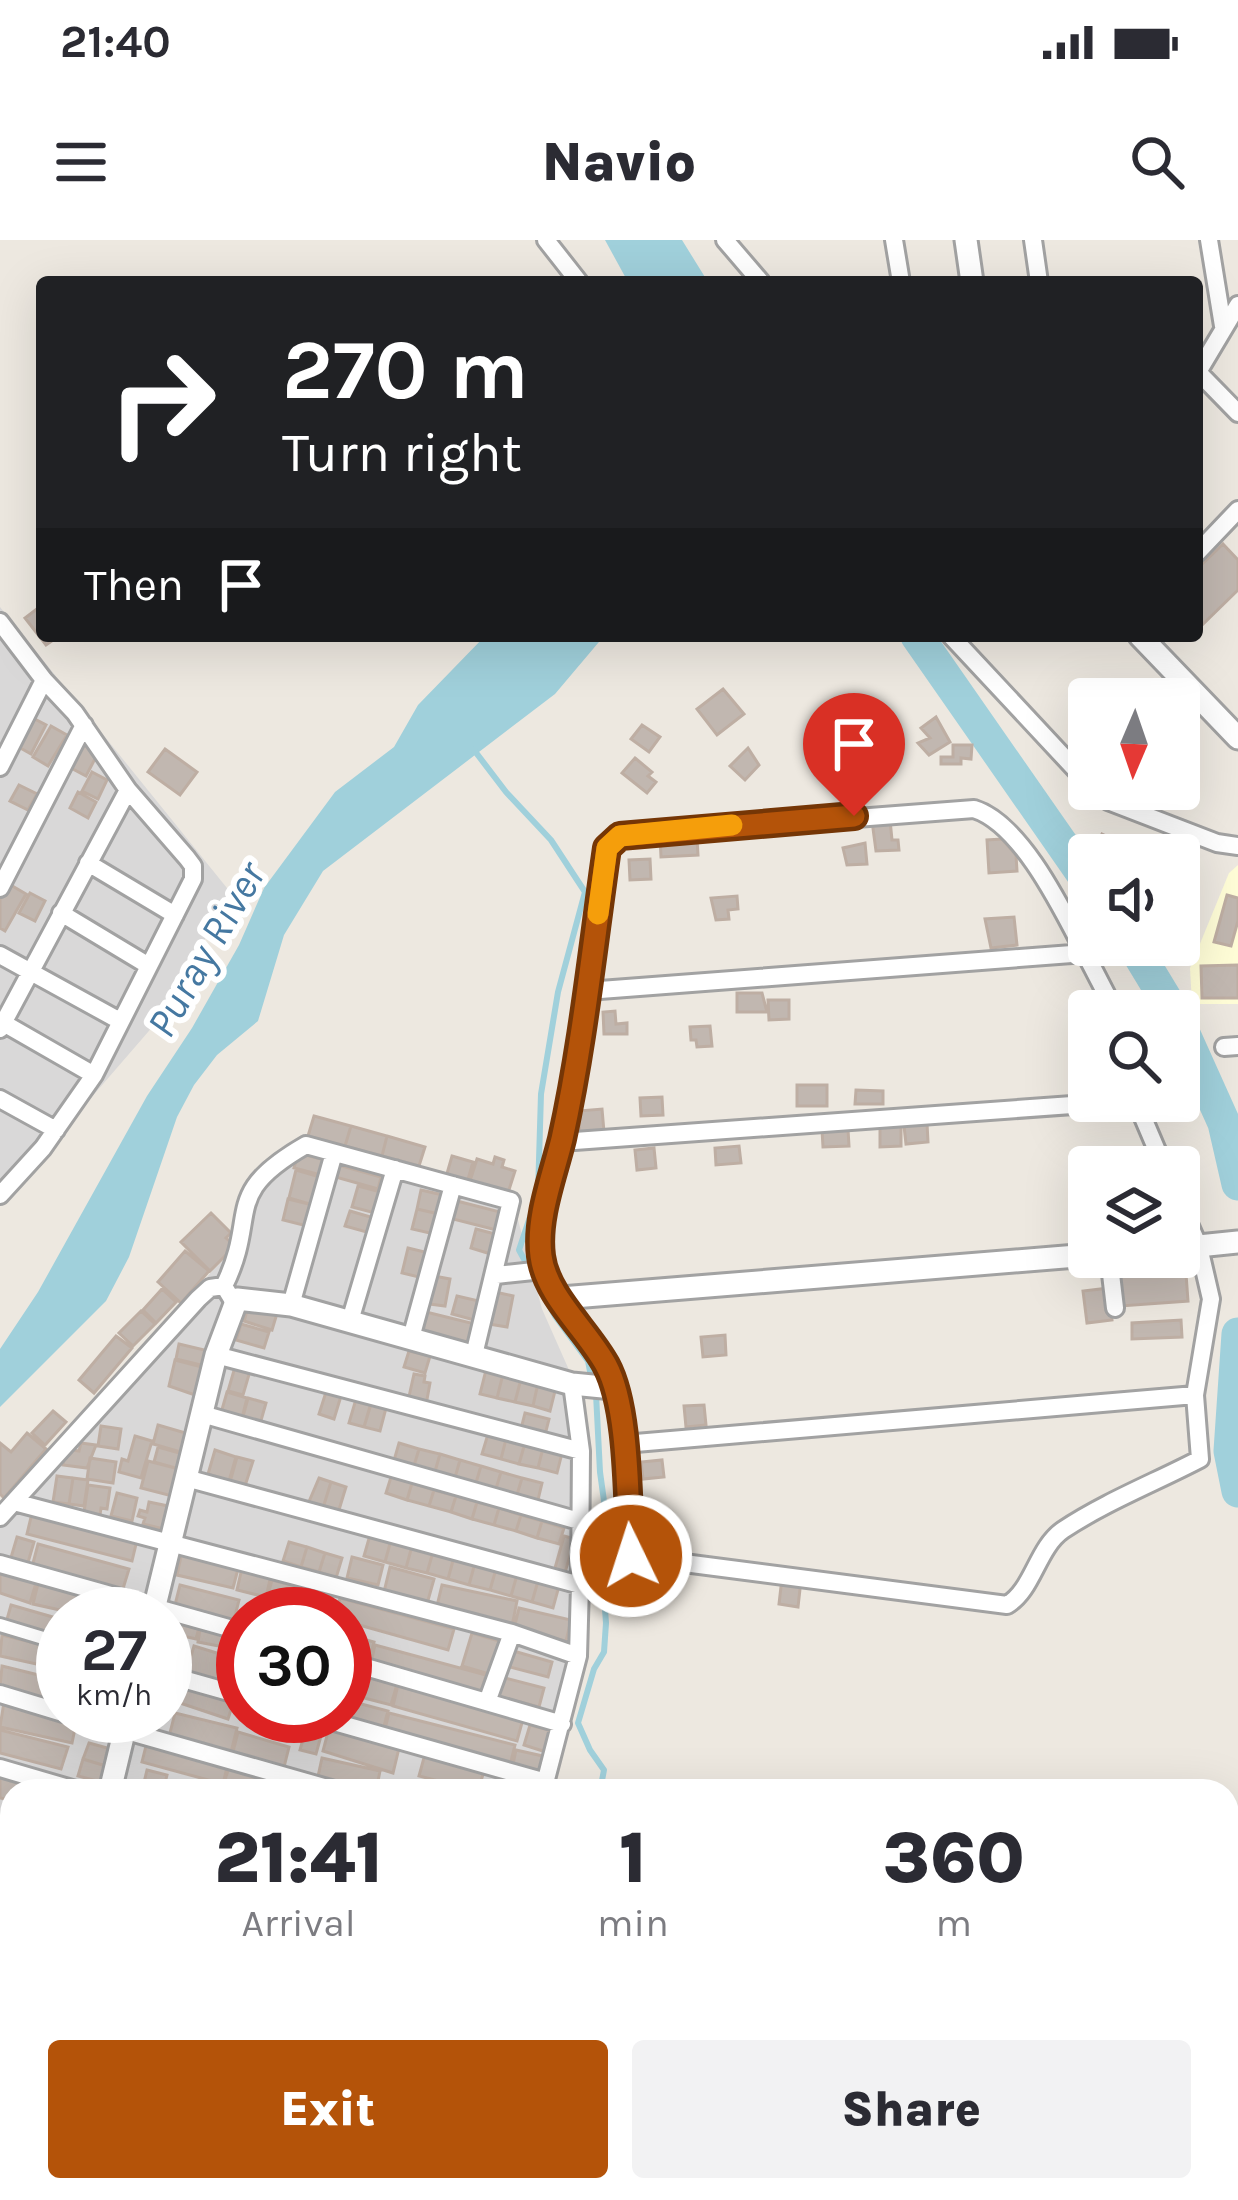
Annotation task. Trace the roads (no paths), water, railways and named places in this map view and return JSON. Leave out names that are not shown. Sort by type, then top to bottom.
[{"type":"street","points":[[546,240],[574,276]]},
{"type":"street","points":[[724,240],[755,276]]},
{"type":"street","points":[[740,240],[744,265]]},
{"type":"street","points":[[895,240],[900,276]]},
{"type":"street","points":[[966,240],[971,276]]},
{"type":"street","points":[[1033,240],[1038,276]]},
{"type":"street","points":[[1209,240],[1223,326]]},
{"type":"street","points":[[1203,363],[1238,305]]},
{"type":"street","points":[[1203,377],[1238,413]]},
{"type":"street","points":[[1203,547],[1238,510]]},
{"type":"street","points":[[0,1195],[56,1130],[94,1075],[193,879],[193,866],[128,790],[83,725],[2,633]]},
{"type":"street","points":[[957,642],[1068,761]]},
{"type":"street","points":[[1146,642],[1238,738]]},
{"type":"street","points":[[0,766],[44,680]]},
{"type":"street","points":[[0,887],[83,725]]},
{"type":"street","points":[[94,1075],[1,1024],[128,790]]},
{"type":"street","points":[[546,1779],[578,1656],[580,1450],[593,1386],[608,1369],[539,1271],[540,1246],[587,992],[607,848],[620,836],[974,809],[986,813],[1011,835],[1068,922]]},
{"type":"street","points":[[1133,810],[1238,846]]},
{"type":"street","points":[[88,863],[175,915]]},
{"type":"street","points":[[61,913],[149,966]]},
{"type":"street","points":[[587,992],[1068,954]]},
{"type":"street","points":[[0,955],[120,1021]]},
{"type":"street","points":[[0,1099],[56,1130]]},
{"type":"street","points":[[561,1142],[1068,1106]]},
{"type":"street","points":[[159,1587],[251,1186],[277,1162],[306,1145],[511,1201],[506,1274],[474,1355]]},
{"type":"street","points":[[291,1305],[334,1153]]},
{"type":"street","points":[[350,1321],[394,1169]]},
{"type":"street","points":[[411,1338],[453,1185]]},
{"type":"street","points":[[1200,1246],[1233,1242]]},
{"type":"street","points":[[561,1298],[1068,1257]]},
{"type":"street","points":[[506,1274],[539,1271]]},
{"type":"street","points":[[1111,1278],[1115,1308]]},
{"type":"street","points":[[0,1517],[210,1288],[291,1305],[593,1386],[624,1444],[631,1556],[1006,1605],[1018,1599],[1034,1565],[1060,1532],[1200,1459],[1195,1395],[1210,1312],[1199,1278]]},
{"type":"street","points":[[216,1355],[580,1450]]},
{"type":"street","points":[[624,1444],[1195,1395]]},
{"type":"street","points":[[202,1414],[579,1521]]},
{"type":"street","points":[[186,1478],[580,1585]]},
{"type":"street","points":[[14,1502],[512,1633],[578,1656]]},
{"type":"street","points":[[0,1564],[77,1587]]},
{"type":"street","points":[[0,1625],[36,1636]]},
{"type":"street","points":[[487,1702],[512,1633]]},
{"type":"street","points":[[372,1669],[562,1724]]},
{"type":"street","points":[[0,1694],[36,1705]]},
{"type":"street","points":[[372,1734],[521,1779]]},
{"type":"street","points":[[113,1779],[122,1743]]},
{"type":"street","points":[[187,1743],[300,1779]]},
{"type":"street","points":[[0,1768],[38,1779]]},
{"type":"water","points":[[605,240],[682,240],[704,276],[625,276]]},
{"type":"water","points":[[479,642],[599,642],[555,694],[323,871],[284,935],[258,1021],[217,1055],[177,1117],[129,1257],[106,1301],[0,1407],[0,1349],[38,1292],[147,1096],[192,1028],[239,945],[264,888],[335,792],[394,747],[418,705]]},
{"type":"waterway","points":[[921,642],[1068,853]]},
{"type":"waterway","points":[[474,750],[551,840],[585,892],[558,992],[541,1094],[538,1193],[519,1250],[555,1316],[588,1361],[592,1382]]},
{"type":"waterway","points":[[1146,966],[1160,990]]},
{"type":"waterway","points":[[1200,1070],[1224,1123],[1238,1184]]},
{"type":"waterway","points":[[1238,1334],[1230,1451],[1238,1491]]},
{"type":"waterway","points":[[596,1394],[608,1530],[603,1582],[606,1623],[604,1652],[578,1723],[604,1770],[602,1779]]},
{"type":"water label","name":"Puray River","points":[[205,949]]}]
